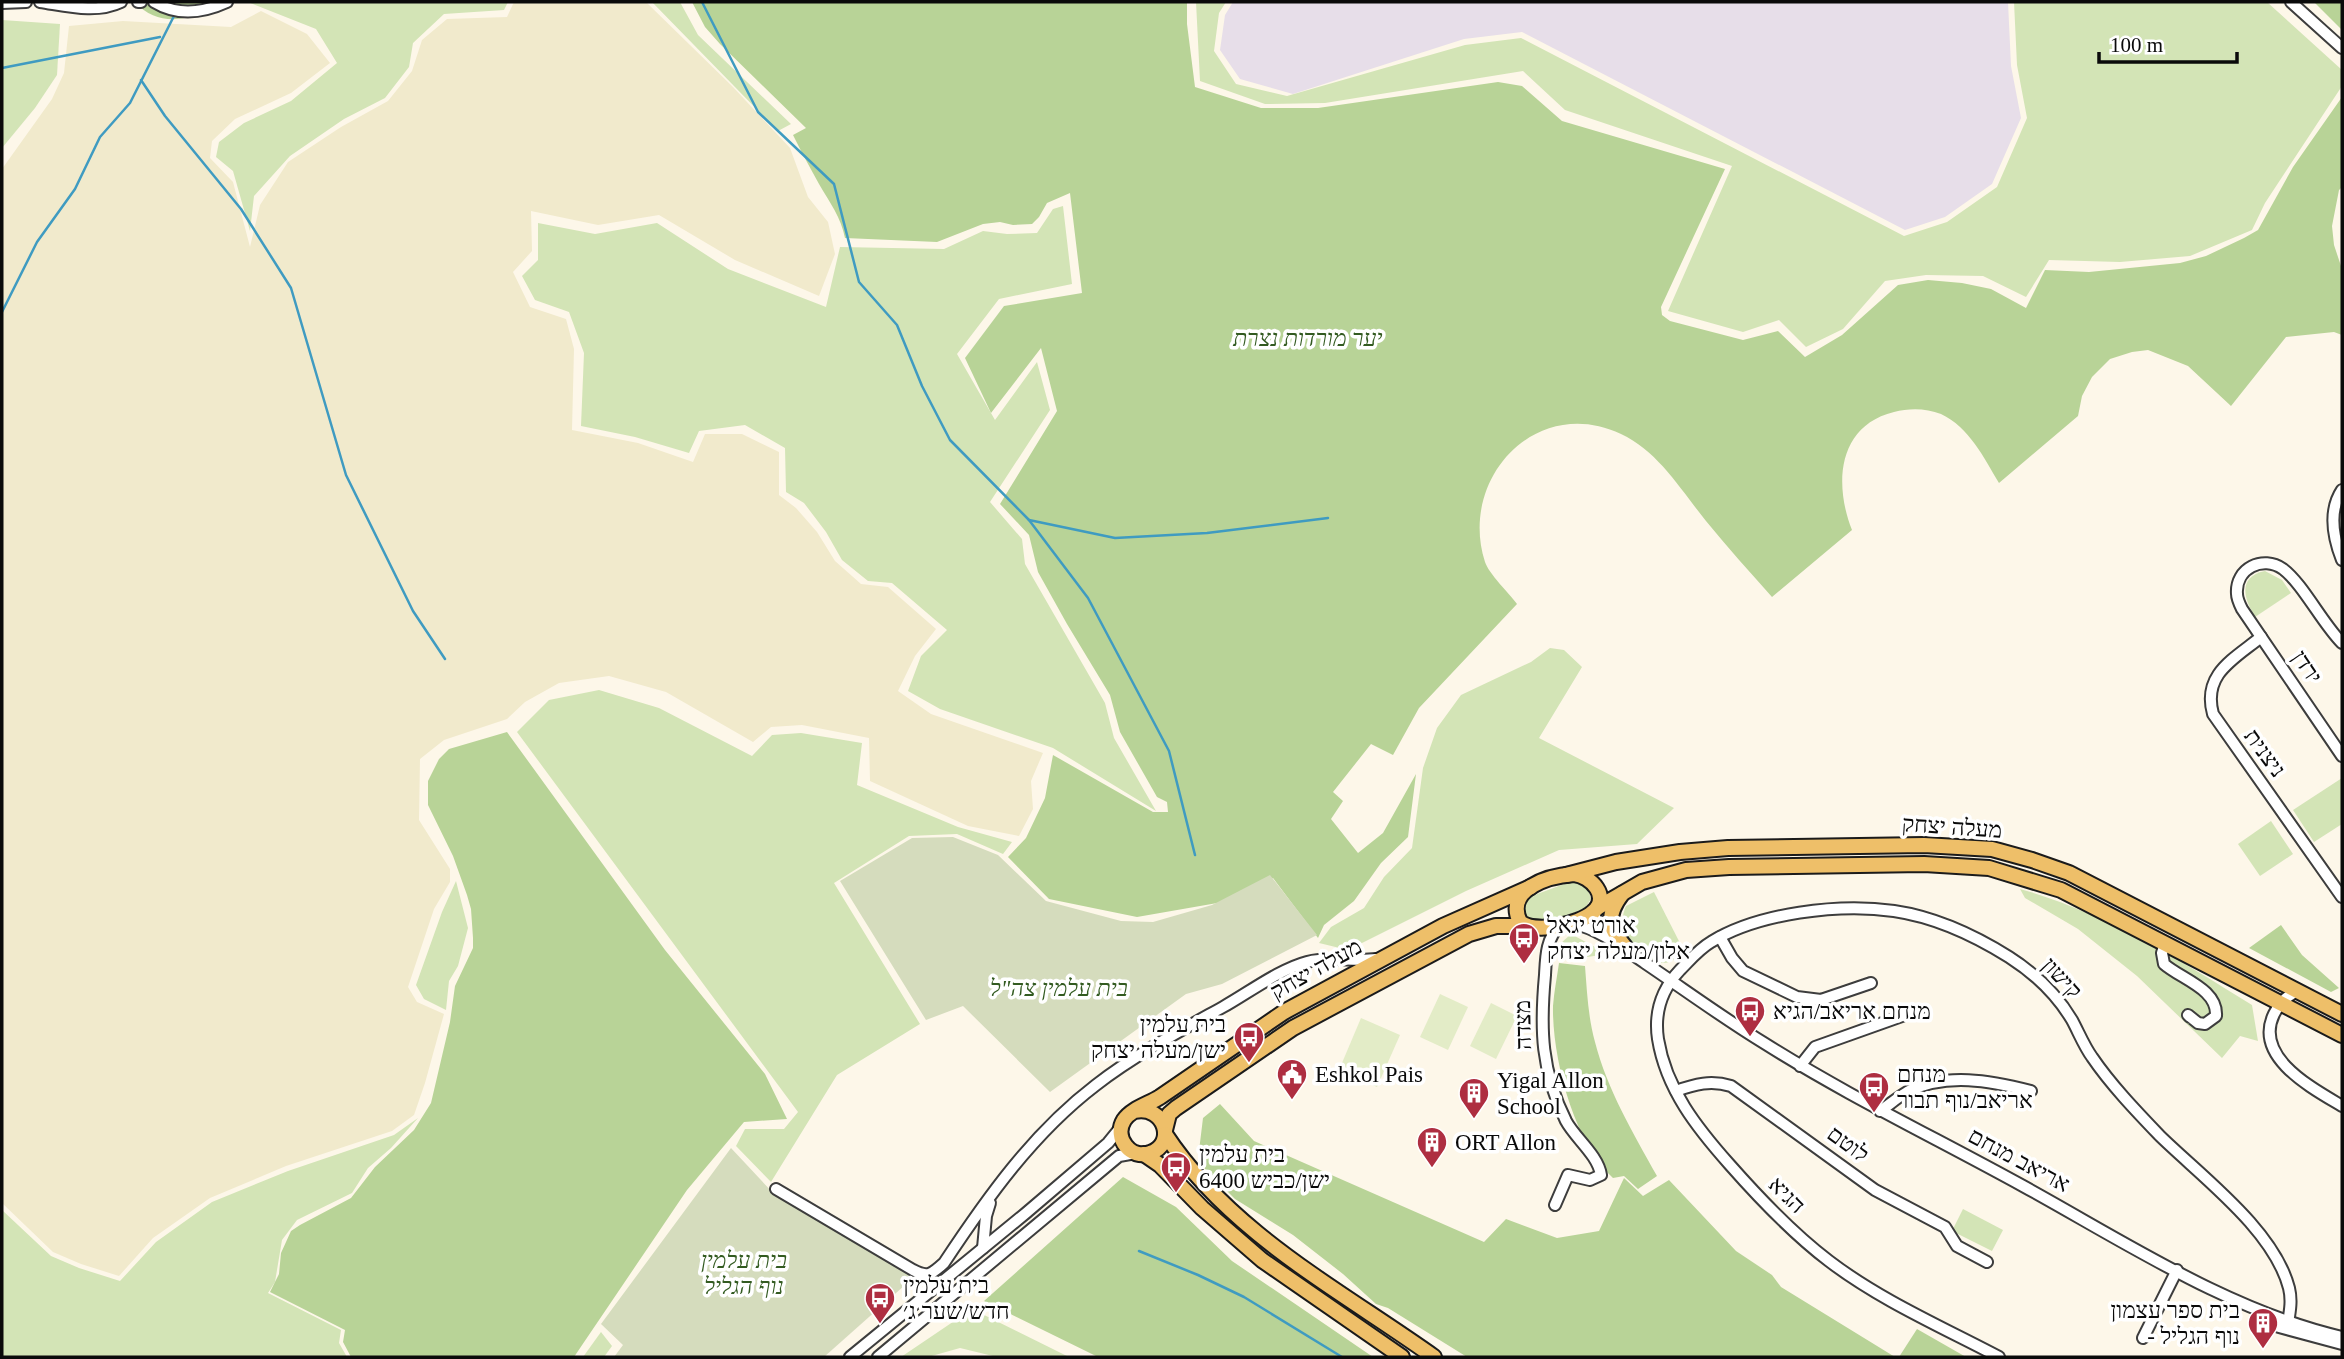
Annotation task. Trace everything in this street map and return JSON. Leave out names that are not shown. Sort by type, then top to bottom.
[{"type":"main road","name":"מעלה יצחק","points":[[1135,1111],[1160,1097],[1284,1012],[1443,926],[1531,887],[1566,875],[1643,857],[1728,848],[1924,845],[1992,849],[2068,873],[2342,1014]]},
{"type":"main road","name":"מעלה יצחק","points":[[1165,1132],[1169,1114],[1176,1108],[1293,1028],[1469,934],[1496,926],[1564,924],[1595,910],[1627,889],[1663,875],[1705,868],[1924,864],[1969,865],[2008,873],[2061,890],[2342,1035]]},
{"type":"main road","points":[[1566,875],[1579,875],[1594,884],[1599,894],[1595,910]]},
{"type":"main road","points":[[1528,927],[1518,919],[1516,907],[1519,895],[1531,887]]},
{"type":"main road","points":[[1625,949],[1616,936],[1610,918],[1616,903],[1627,889]]},
{"type":"main road","points":[[1402,1357],[1262,1260],[1202,1208],[1160,1164],[1130,1150],[1122,1140],[1121,1127],[1124,1120],[1135,1111],[1154,1113],[1163,1123],[1165,1132],[1187,1165],[1254,1230],[1299,1265],[1434,1357]]},
{"type":"main road","points":[[1140,1154],[1150,1153],[1160,1146],[1165,1132]]},
{"type":"street","points":[[2,3],[26,2]]},
{"type":"street","points":[[40,2],[90,9],[121,2]]},
{"type":"street","points":[[154,2],[181,12],[227,2]]},
{"type":"street","points":[[2291,2],[2342,48]]},
{"type":"street","points":[[2342,490],[2338,496],[2332,524],[2342,560]]},
{"type":"street","name":"ירדן","points":[[2342,643],[2282,569],[2263,562],[2248,567],[2239,582],[2237,593],[2242,609],[2342,756]]},
{"type":"street","name":"ניצנית","points":[[2261,637],[2215,677],[2210,695],[2213,714],[2342,897]]},
{"type":"street","points":[[1595,910],[1599,925],[1625,949]]},
{"type":"street","name":"קישון","points":[[1671,980],[1701,949],[1720,937],[1746,926],[1817,911],[1894,911],[1935,921],[1971,936],[2011,959],[2054,995],[2072,1019],[2095,1062],[2145,1119],[2261,1235],[2279,1262],[2288,1284],[2291,1299],[2288,1323]]},
{"type":"street","points":[[1564,924],[1581,925],[1625,949]]},
{"type":"street","name":"מצדה","points":[[1555,1205],[1568,1175],[1590,1180],[1601,1175],[1598,1165],[1568,1125],[1554,1094],[1546,1065],[1541,1017],[1546,959],[1550,936],[1564,924]]},
{"type":"street","points":[[1528,927],[1543,941],[1546,959]]},
{"type":"street","points":[[1720,937],[1743,971],[1797,998],[1821,1000],[1871,983]]},
{"type":"street","points":[[2165,943],[2162,953],[2164,964],[2199,987],[2217,1008],[2216,1016],[2205,1024],[2198,1023],[2188,1015],[2190,1017]]},
{"type":"street","name":"אריאב מנחם","points":[[1625,949],[1800,1066],[1880,1111],[1968,1156],[2224,1297],[2288,1323],[2342,1337]]},
{"type":"street","points":[[776,1189],[924,1276],[932,1274],[944,1263],[993,1193],[1044,1132],[1096,1085],[1202,1019],[1306,962],[1321,959],[1383,959]]},
{"type":"street","name":"הגיא","points":[[1671,980],[1660,1000],[1657,1022],[1663,1058],[1676,1091],[1690,1116],[1724,1159],[1755,1193],[1832,1263],[1888,1298],[1999,1357]]},
{"type":"street","points":[[2297,991],[2280,1003],[2269,1028],[2270,1040],[2278,1058],[2342,1107]]},
{"type":"street","points":[[1800,1066],[1815,1047],[1919,1010]]},
{"type":"street","points":[[1880,1111],[1907,1092],[1951,1080],[1991,1082],[2031,1091]]},
{"type":"street","name":"לוטם","points":[[1676,1091],[1696,1084],[1720,1083],[1731,1086],[1875,1190],[1945,1227],[1957,1246],[1987,1262]]},
{"type":"street","points":[[852,1355],[1108,1143],[1121,1127]]},
{"type":"street","points":[[878,1357],[1119,1156],[1140,1154]]},
{"type":"street","points":[[983,1248],[986,1216],[993,1193]]},
{"type":"street","points":[[2143,1338],[2177,1270]]},
{"type":"street","points":[[2224,1297],[2280,1327],[2342,1344]]},
{"type":"shaded area","points":[[514,2],[646,2],[733,87],[790,148],[808,197],[828,222],[835,254],[819,296],[735,260],[659,215],[598,225],[531,211],[532,251],[513,272],[530,307],[566,319],[574,349],[572,430],[638,443],[693,462],[705,434],[742,434],[779,452],[779,495],[796,508],[817,532],[835,561],[861,584],[888,587],[936,629],[915,656],[898,691],[931,714],[1043,753],[1031,781],[1033,809],[1019,836],[968,826],[870,781],[869,738],[802,725],[771,727],[753,742],[666,692],[609,676],[559,683],[525,702],[507,719],[444,740],[420,759],[419,820],[450,869],[450,882],[434,909],[408,987],[417,1002],[444,1014],[414,1115],[392,1131],[286,1166],[210,1198],[153,1238],[119,1276],[81,1264],[53,1252],[2,1203],[2,169],[52,99],[64,73],[69,26],[123,21],[231,27],[261,11],[307,34],[330,63],[291,93],[235,119],[212,141],[210,158],[233,182],[250,247],[260,205],[288,162],[341,127],[388,101],[412,71],[422,40],[447,19],[507,17]]},
{"type":"shaded area","points":[[1233,2],[2008,2],[2011,66],[2021,118],[1992,184],[1945,217],[1905,230],[1522,32],[1464,39],[1293,94],[1240,79],[1220,50],[1225,15]]},
{"type":"green space","points":[[135,2],[226,2],[191,17],[167,19],[145,11]]},
{"type":"green space","points":[[248,2],[508,2],[504,10],[444,14],[413,43],[409,67],[385,98],[344,119],[290,156],[254,196],[250,231],[233,171],[216,157],[219,142],[244,123],[291,101],[337,63],[316,29]]},
{"type":"green space","points":[[652,2],[680,2],[698,35],[791,124],[778,131]]},
{"type":"green space","name":"יער מורדות נצרת","points":[[692,2],[1187,2],[1195,87],[1261,108],[1318,108],[1498,82],[1522,86],[1562,121],[1725,169],[1661,307],[1662,315],[1670,321],[1743,340],[1778,331],[1805,357],[1842,335],[1898,285],[1928,280],[1962,283],[1991,289],[2026,308],[2045,270],[2089,272],[2180,263],[2206,256],[2244,238],[2258,230],[2293,167],[2342,97],[2342,187],[2339,190],[2332,226],[2334,245],[2342,269],[2342,335],[2334,332],[2286,337],[2231,406],[2188,366],[2148,350],[2110,359],[2092,377],[2082,396],[2078,416],[1999,483],[1968,435],[1941,414],[1912,409],[1875,419],[1861,430],[1845,459],[1843,495],[1852,530],[1772,597],[1714,531],[1668,472],[1634,441],[1621,434],[1590,425],[1561,425],[1534,435],[1511,452],[1494,474],[1483,501],[1480,531],[1485,562],[1517,604],[1419,708],[1393,755],[1371,744],[1333,792],[1343,801],[1331,819],[1358,853],[1383,833],[1416,774],[1408,837],[1381,863],[1354,901],[1324,925],[1318,938],[1273,878],[1223,902],[1137,917],[1049,899],[1008,857],[1026,838],[1045,798],[1053,755],[1153,812],[1168,812],[1167,802],[1157,797],[1120,732],[1110,695],[1038,572],[1029,535],[1000,504],[1057,411],[1041,348],[991,413],[965,358],[1004,306],[1082,293],[1070,193],[1047,203],[1032,224],[983,224],[937,242],[845,238],[838,217],[793,135],[806,128],[720,44],[705,27]]},
{"type":"green space","points":[[1196,2],[1226,2],[1219,13],[1214,51],[1236,84],[1287,96],[1465,45],[1521,38],[1904,236],[1947,222],[1997,187],[2027,118],[2017,65],[2014,2],[2267,2],[2342,70],[2342,86],[2265,203],[2252,230],[2190,256],[2120,262],[2049,260],[2026,297],[1983,276],[1926,275],[1885,281],[1843,329],[1806,347],[1779,320],[1743,332],[1668,311],[1732,166],[1565,110],[1523,71],[1325,103],[1265,104],[1200,81]]},
{"type":"green space","points":[[2314,2],[2342,2],[2342,30]]},
{"type":"green space","points":[[2,20],[60,24],[57,75],[35,108],[2,148]]},
{"type":"green space","points":[[1063,206],[1072,284],[999,299],[957,354],[995,420],[1037,362],[1050,410],[990,502],[1022,539],[1025,564],[1105,703],[1114,738],[1156,811],[1053,748],[940,709],[908,691],[921,656],[947,630],[892,583],[868,581],[842,560],[826,532],[804,503],[786,492],[785,448],[745,425],[699,431],[689,453],[635,437],[581,426],[584,353],[569,312],[535,300],[522,276],[538,260],[538,223],[595,234],[657,223],[728,269],[826,307],[840,247],[944,249],[983,231],[1007,234],[1037,233],[1053,209]]},
{"type":"green space","points":[[2265,571],[2282,580],[2291,593],[2255,617],[2245,590],[2250,578]]},
{"type":"green space","points":[[1550,648],[1564,650],[1582,667],[1539,738],[1674,808],[1637,844],[1559,850],[1466,891],[1348,950],[1319,943],[1331,927],[1364,908],[1384,877],[1412,848],[1423,768],[1437,728],[1461,695],[1531,662]]},
{"type":"green space","points":[[599,690],[659,708],[752,756],[772,735],[801,733],[862,743],[857,785],[958,827],[1012,842],[1003,854],[957,834],[909,836],[834,883],[920,1024],[837,1075],[771,1182],[736,1146],[745,1129],[784,1129],[798,1112],[517,732],[549,700]]},
{"type":"green space","points":[[507,732],[665,950],[765,1074],[787,1119],[744,1122],[687,1190],[574,1357],[351,1357],[343,1342],[345,1330],[270,1292],[279,1274],[281,1253],[291,1231],[351,1198],[375,1167],[414,1130],[431,1103],[450,1022],[455,986],[473,948],[473,938],[467,895],[453,856],[428,805],[428,781],[439,759],[449,749]]},
{"type":"green space","points":[[2342,778],[2342,824],[2314,842],[2293,810]]},
{"type":"green space","points":[[2271,821],[2293,854],[2260,876],[2238,844]]},
{"type":"green space","name":"בית עלמין צה\"ל","points":[[953,837],[998,855],[1046,901],[1121,921],[1153,922],[1212,905],[1270,875],[1317,935],[1222,984],[1186,994],[1050,1092],[963,1006],[926,1020],[840,881],[912,838]]},
{"type":"green space","points":[[456,881],[468,928],[458,966],[449,981],[446,1010],[424,999],[416,985]]},
{"type":"green space","points":[[1567,883],[1577,883],[1588,889],[1591,899],[1585,908],[1564,917],[1547,920],[1532,920],[1526,917],[1524,907],[1529,897]]},
{"type":"green space","points":[[2020,889],[2080,910],[2139,938],[2252,1005],[2258,1041],[2240,1036],[2222,1058],[2137,976],[2078,929],[2025,898]]},
{"type":"green space","points":[[1654,892],[1683,949],[1675,959],[1665,963],[1653,961],[1642,954],[1632,945],[1625,933],[1623,919],[1626,906]]},
{"type":"green space","points":[[2281,925],[2302,955],[2339,988],[2331,992],[2249,948]]},
{"type":"green space","points":[[1571,934],[1608,954],[1587,957],[1559,955],[1560,944]]},
{"type":"green space","points":[[1559,963],[1585,966],[1591,1023],[1606,1077],[1657,1176],[1638,1189],[1624,1176],[1613,1178],[1599,1163],[1587,1144],[1568,1098],[1556,1050],[1554,1027],[1553,1006]]},
{"type":"green space","points":[[1440,994],[1468,1007],[1448,1050],[1420,1037]]},
{"type":"green space","points":[[1491,1003],[1517,1016],[1496,1059],[1470,1046]]},
{"type":"green space","points":[[1361,1018],[1400,1035],[1377,1087],[1339,1070]]},
{"type":"green space","points":[[1220,1104],[1254,1141],[1484,1242],[1506,1219],[1557,1238],[1599,1231],[1624,1178],[1643,1196],[1669,1180],[1736,1251],[1772,1275],[1781,1287],[1895,1357],[1467,1357],[1388,1308],[1376,1304],[1293,1235],[1235,1199],[1205,1169],[1199,1151],[1203,1118]]},
{"type":"green space","points":[[418,1118],[391,1148],[368,1168],[352,1193],[297,1220],[282,1240],[275,1282],[268,1293],[341,1330],[339,1343],[347,1357],[2,1357],[2,1210],[51,1256],[120,1281],[156,1242],[212,1202],[288,1171],[394,1135]]},
{"type":"green space","name":"בית עלמין נוף הגליל","points":[[731,1148],[773,1193],[914,1277],[824,1357],[614,1357],[623,1345],[601,1324]]},
{"type":"green space","points":[[1123,1177],[1176,1207],[1232,1261],[1373,1357],[1098,1357],[984,1301]]},
{"type":"green space","points":[[1963,1209],[2003,1230],[1992,1251],[1952,1231]]},
{"type":"green space","points":[[972,1309],[1069,1357],[997,1357],[960,1348],[928,1357],[901,1357]]},
{"type":"green space","points":[[1917,1329],[1966,1357],[1899,1357]]},
{"type":"green space","points":[[601,1332],[612,1346],[604,1357],[583,1357]]},
{"type":"waterway","points":[[702,2],[758,112],[834,184],[859,282],[897,325],[922,386],[950,440],[1029,520],[1088,598],[1169,751],[1195,855]]},
{"type":"waterway","points":[[2,312],[37,242],[75,189],[100,137],[130,103],[175,14]]},
{"type":"waterway","points":[[2,68],[160,37]]},
{"type":"waterway","points":[[141,80],[165,116],[241,209],[291,288],[346,475],[413,611],[445,659]]},
{"type":"waterway","points":[[1029,520],[1115,538],[1207,533],[1328,518]]},
{"type":"waterway","points":[[1139,1251],[1244,1297],[1342,1357]]},
{"type":"place","name":"אורט יגאל אלון/מעלה יצחק","points":[[1524,965]]},
{"type":"place","name":"מנחם אריאב/הגיא","points":[[1750,1038]]},
{"type":"place","name":"בית עלמין ישן/מעלה יצחק","points":[[1249,1064]]},
{"type":"place","name":"Eshkol Pais","points":[[1292,1101]]},
{"type":"place","name":"מנחם אריאב/נוף תבור","points":[[1874,1114]]},
{"type":"place","name":"Yigal Allon School","points":[[1474,1120]]},
{"type":"place","name":"ORT Allon","points":[[1432,1169]]},
{"type":"place","name":"בית עלמין ישן/כביש 6400","points":[[1176,1194]]},
{"type":"place","name":"בית עלמין חדש/שער ג׳","points":[[880,1325]]},
{"type":"place","name":"בית ספר עצמון - נוף הגליל","points":[[2263,1350]]}]
